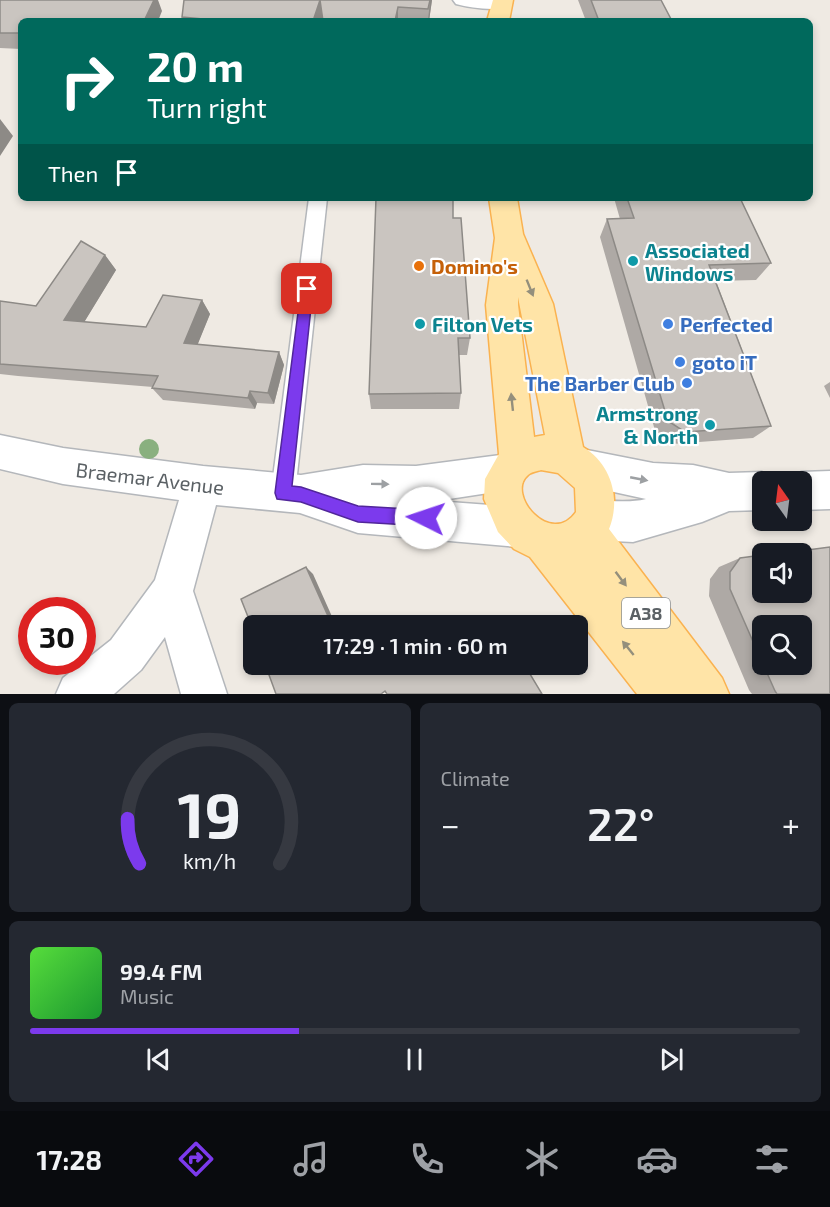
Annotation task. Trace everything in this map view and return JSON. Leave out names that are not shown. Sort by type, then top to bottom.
[{"type":"main road","name":"A38","points":[[503,201],[508,234],[502,305],[513,466],[503,485],[503,500],[508,514],[531,535],[665,694]]},
{"type":"main road","name":"A38","points":[[508,234],[537,304],[574,462],[590,479],[596,493],[597,507],[590,526],[706,694]]},
{"type":"main road","points":[[513,466],[529,454],[541,452],[554,452],[574,462]]},
{"type":"main road","points":[[531,535],[560,544],[574,540],[590,526]]},
{"type":"street","points":[[463,0],[501,8]]},
{"type":"street","name":"Braemar Avenue","points":[[0,452],[63,466],[203,485],[292,494],[358,514],[531,535]]},
{"type":"street","points":[[574,462],[653,482],[693,484],[745,492]]},
{"type":"street","name":"Braemar Avenue","points":[[292,494],[363,484],[416,485],[513,466]]},
{"type":"street","points":[[79,694],[126,655],[172,591],[203,485]]},
{"type":"street","points":[[812,490],[830,490]]},
{"type":"street","points":[[590,526],[633,522],[745,492]]},
{"type":"street","points":[[172,591],[204,694]]},
{"type":"lane","points":[[292,494],[318,201]]},
{"type":"building","points":[[0,0],[154,0],[145,18],[18,18],[18,33],[0,33]]},
{"type":"building","points":[[184,0],[320,0],[314,18],[182,17]]},
{"type":"building","points":[[320,0],[430,0],[428,9],[398,7],[396,18],[323,18]]},
{"type":"building","points":[[591,0],[661,0],[670,18],[598,18]]},
{"type":"building","points":[[376,201],[453,201],[453,218],[461,218],[470,338],[458,338],[461,393],[369,394]]},
{"type":"building","points":[[628,201],[741,201],[771,263],[709,265],[771,426],[685,432],[668,421],[607,219],[634,218]]},
{"type":"building","points":[[81,241],[105,255],[64,320],[146,327],[163,295],[202,300],[184,343],[279,352],[268,393],[250,391],[248,398],[152,388],[158,376],[0,364],[0,301],[36,306]]},
{"type":"building","points":[[830,547],[830,694],[777,694],[768,675],[812,675],[812,615],[752,615],[752,639],[730,589],[730,572],[740,558],[752,556],[752,603],[812,603],[812,549]]},
{"type":"building","points":[[306,567],[328,615],[247,615],[241,599]]},
{"type":"building","points":[[269,675],[531,675],[542,694],[387,694],[385,691],[381,694],[276,694]]},
{"type":"place","name":"Associated Windows","points":[[633,261]]},
{"type":"place","name":"Domino's","points":[[419,266]]},
{"type":"place","name":"Filton Vets","points":[[420,324]]},
{"type":"place","name":"Perfected","points":[[668,324]]},
{"type":"place","name":"goto iT","points":[[680,362]]},
{"type":"place","name":"The Barber Club","points":[[687,383]]},
{"type":"place","name":"Armstrong & North","points":[[710,425]]},
{"type":"route","points":[[307,289],[283,493],[301,494],[358,514],[426,518]]}]
